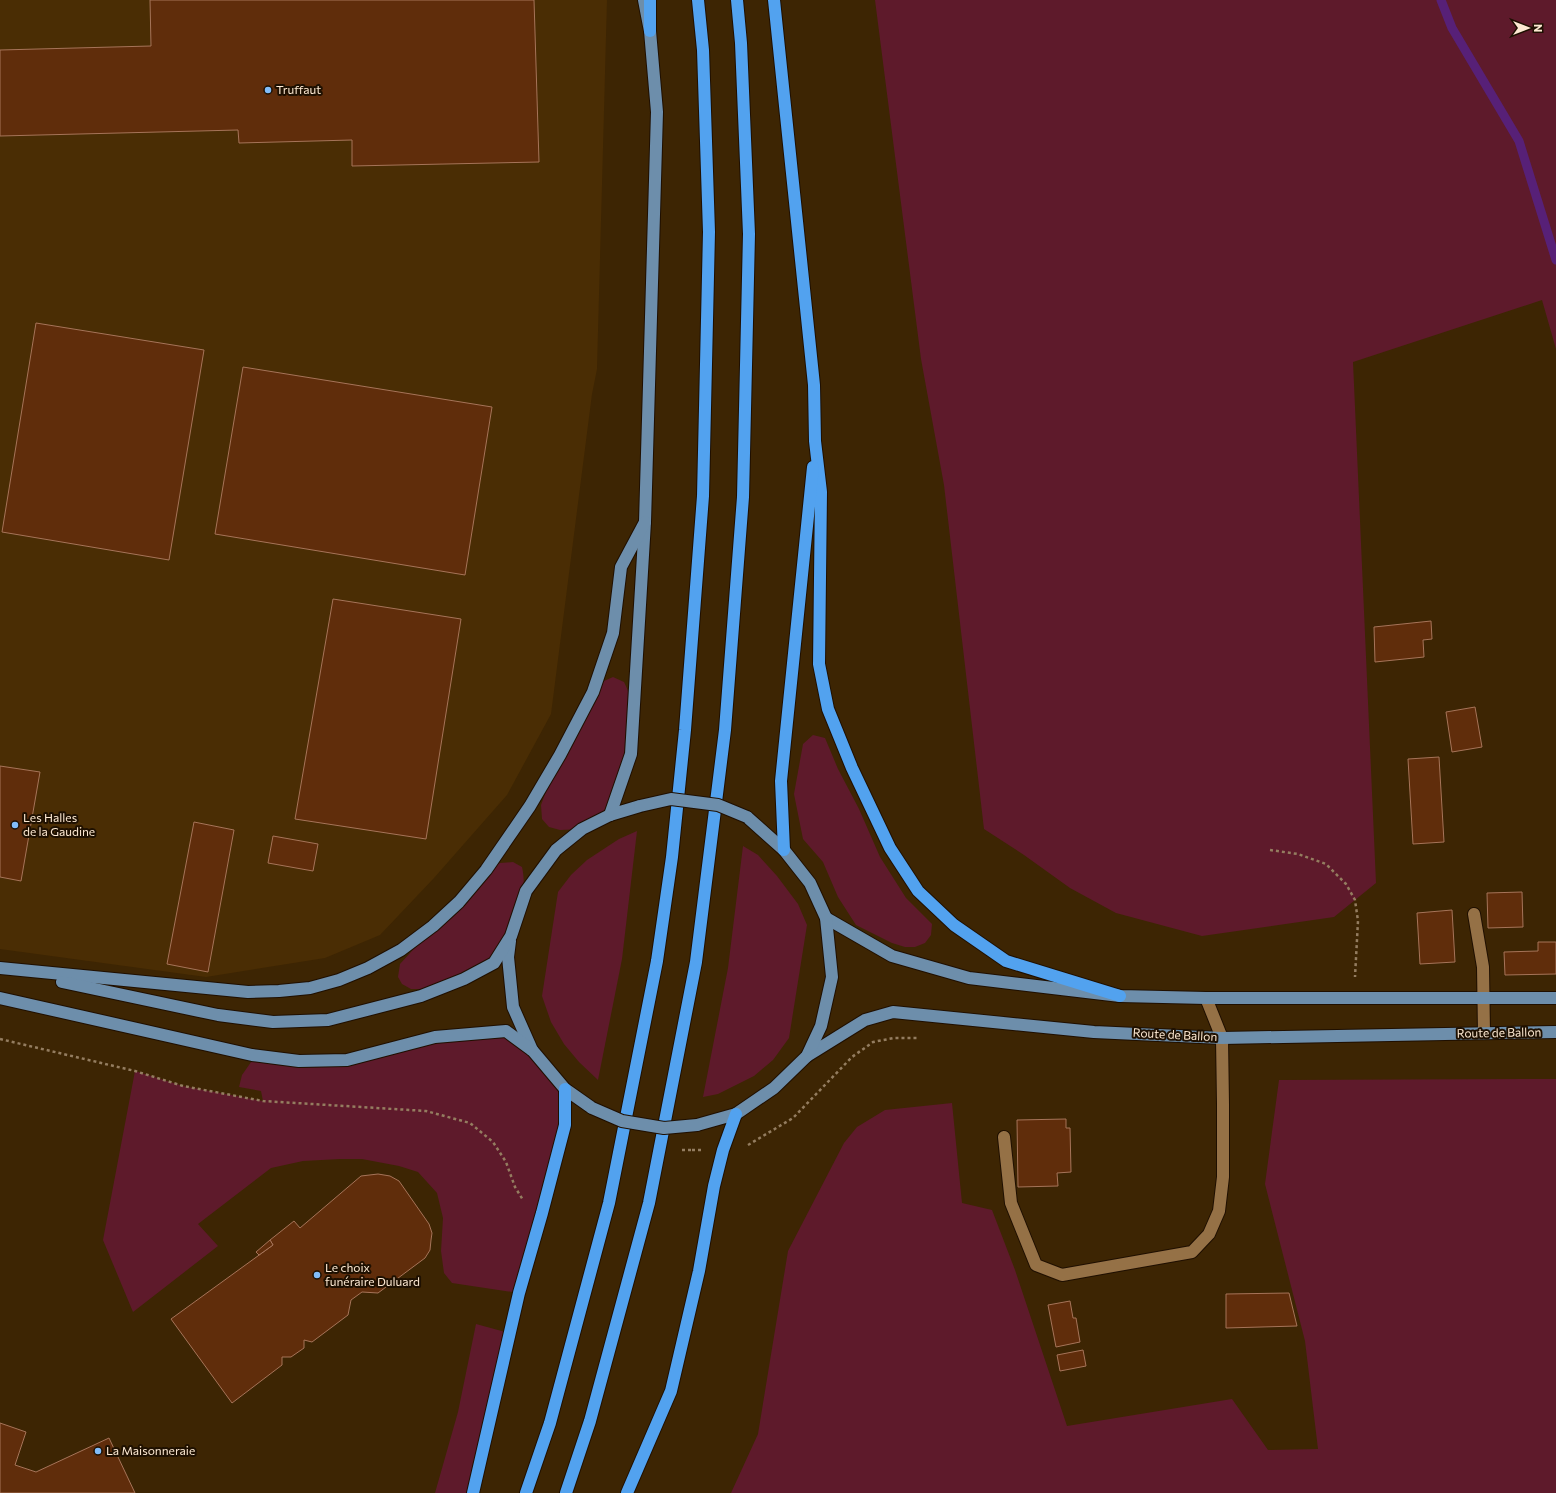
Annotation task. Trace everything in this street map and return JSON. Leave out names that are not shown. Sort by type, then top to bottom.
[{"type":"highway","points":[[650,0],[650,31]]},
{"type":"highway","points":[[526,1493],[550,1423],[609,1203],[657,961],[672,857],[685,730],[703,496],[709,232],[703,50],[698,0]]},
{"type":"highway","points":[[566,1493],[590,1422],[649,1203],[696,962],[723,751],[743,497],[749,234],[741,43],[736,0]]},
{"type":"highway","points":[[774,0],[812,370],[815,441],[821,492],[819,664],[828,709],[852,768],[890,848],[918,891],[954,925],[1006,961],[1120,996]]},
{"type":"highway","points":[[784,850],[781,781],[815,441]]},
{"type":"highway","points":[[473,1493],[519,1293],[565,1124],[565,1089]]},
{"type":"highway","points":[[627,1493],[671,1391],[699,1270],[714,1186],[723,1150],[736,1114]]},
{"type":"main road","points":[[610,815],[631,754],[645,522],[657,112],[650,31],[644,0]]},
{"type":"main road","points":[[0,968],[241,991],[279,991],[310,988],[339,980],[368,968],[401,950],[433,926],[454,907],[486,870],[530,806],[560,755],[593,692],[613,633],[621,567],[645,522]]},
{"type":"main road","points":[[0,998],[244,1053],[299,1061],[347,1060],[435,1037],[506,1031],[533,1051],[565,1089],[592,1108],[622,1121],[664,1128],[697,1125],[736,1114],[774,1088],[807,1056],[821,1026],[832,977],[826,918],[810,883],[784,850],[747,817],[718,805],[671,799],[610,815],[582,829],[556,850],[526,891],[511,936],[508,957],[513,1007],[533,1051]]},
{"type":"main road","points":[[826,918],[892,956],[969,978],[1120,996],[1206,998],[1556,998]]},
{"type":"main road","points":[[0,968],[218,1015],[273,1022],[328,1020],[421,996],[464,979],[494,963],[511,936]]},
{"type":"main road","name":"Route de Ballon","points":[[807,1056],[865,1020],[893,1012],[1094,1032],[1222,1038],[1556,1032]]},
{"type":"lane","points":[[1474,914],[1482,967],[1484,1033]]},
{"type":"lane","points":[[1004,1137],[1011,1203],[1036,1265],[1062,1275],[1192,1252],[1209,1234],[1219,1211],[1223,1177],[1222,1038],[1206,998]]},
{"type":"path","points":[[1270,850],[1298,854],[1326,864],[1346,884],[1355,900],[1358,921],[1354,998]]},
{"type":"path","points":[[692,1150],[723,1150],[748,1145],[793,1118],[852,1057],[873,1042],[894,1038],[924,1038]]},
{"type":"path","points":[[0,1039],[135,1072],[183,1086],[263,1102],[426,1111],[470,1123],[493,1142],[506,1162],[515,1187],[528,1208],[542,1213]]},
{"type":"shaded area","points":[[0,0],[607,0],[597,369],[592,394],[551,714],[507,795],[434,878],[380,935],[325,958],[206,977],[0,949]]},
{"type":"shaded area","points":[[875,0],[1556,0],[1556,349],[1542,300],[1353,362],[1376,883],[1334,917],[1202,936],[1116,913],[1070,888],[984,829],[944,485],[921,359]]},
{"type":"shaded area","points":[[613,677],[624,682],[630,698],[633,715],[633,732],[627,766],[610,815],[582,829],[560,830],[549,827],[542,819],[541,805],[548,786],[593,692],[604,681]]},
{"type":"shaded area","points":[[813,735],[825,738],[838,769],[859,809],[880,857],[906,898],[932,924],[931,935],[925,943],[915,947],[905,947],[892,943],[856,925],[838,897],[823,862],[803,839],[794,794],[803,744]]},
{"type":"shaded area","points":[[637,831],[622,959],[598,1080],[579,1062],[564,1044],[551,1022],[542,996],[558,892],[571,875],[587,860],[619,839]]},
{"type":"shaded area","points":[[743,846],[758,855],[777,876],[798,904],[807,925],[789,1038],[773,1060],[754,1076],[718,1094],[703,1097],[728,968]]},
{"type":"shaded area","points":[[513,862],[522,867],[524,880],[523,892],[516,916],[494,963],[437,989],[411,989],[402,984],[398,977],[400,964],[486,870],[500,863]]},
{"type":"shaded area","points":[[506,1031],[565,1089],[565,1125],[519,1293],[452,1283],[444,1273],[441,1251],[443,1218],[437,1193],[418,1172],[399,1166],[362,1159],[340,1159],[303,1161],[271,1168],[198,1224],[218,1246],[133,1312],[103,1240],[135,1071],[183,1086],[263,1101],[261,1091],[239,1087],[242,1075],[256,1055],[299,1061]]},
{"type":"shaded area","points":[[1556,1079],[1556,1493],[731,1493],[758,1434],[788,1251],[844,1143],[857,1127],[885,1110],[952,1103],[962,1203],[992,1210],[1015,1270],[1067,1426],[1232,1399],[1268,1450],[1318,1449],[1305,1341],[1265,1184],[1279,1080]]},
{"type":"shaded area","points":[[476,1324],[509,1333],[473,1493],[435,1493],[458,1412]]},
{"type":"building","name":"Truffaut","points":[[150,0],[534,0],[539,162],[352,166],[352,140],[239,143],[238,130],[0,136],[0,50],[151,46]]},
{"type":"building","points":[[36,323],[204,350],[169,560],[2,532]]},
{"type":"building","points":[[243,367],[492,407],[465,575],[215,534]]},
{"type":"building","points":[[333,599],[461,619],[426,839],[295,819]]},
{"type":"building","points":[[1431,621],[1432,639],[1423,640],[1424,657],[1375,662],[1374,627]]},
{"type":"building","points":[[1475,707],[1482,747],[1452,752],[1446,712]]},
{"type":"building","points":[[1439,757],[1444,842],[1413,844],[1408,759]]},
{"type":"building","name":"Les Halles de la Gaudine","points":[[0,766],[40,772],[21,881],[0,877]]},
{"type":"building","points":[[194,822],[234,830],[208,972],[167,964]]},
{"type":"building","points":[[273,836],[318,844],[313,871],[268,863]]},
{"type":"building","points":[[1522,892],[1523,927],[1488,928],[1487,893]]},
{"type":"building","points":[[1452,910],[1455,962],[1420,964],[1417,913]]},
{"type":"building","points":[[1538,942],[1556,942],[1556,974],[1505,975],[1504,952],[1538,951]]},
{"type":"building","points":[[1066,1119],[1066,1128],[1070,1128],[1071,1172],[1057,1173],[1058,1186],[1018,1187],[1017,1120]]},
{"type":"building","name":"Le choix funéraire Duluard","points":[[378,1174],[390,1176],[399,1181],[429,1224],[432,1233],[430,1250],[425,1258],[378,1293],[362,1292],[351,1300],[348,1315],[312,1342],[304,1340],[304,1348],[291,1357],[282,1357],[282,1365],[232,1403],[171,1319],[273,1245],[270,1240],[294,1221],[300,1228],[361,1176]]},
{"type":"building","points":[[270,1240],[273,1245],[259,1255],[256,1252]]},
{"type":"building","points":[[1289,1293],[1297,1326],[1226,1328],[1226,1294]]},
{"type":"building","points":[[1070,1301],[1073,1318],[1076,1318],[1080,1342],[1056,1347],[1048,1305]]},
{"type":"building","points":[[1083,1350],[1086,1366],[1060,1371],[1057,1355]]},
{"type":"building","name":"La Maisonneraie","points":[[0,1423],[26,1432],[15,1465],[36,1472],[109,1438],[135,1493],[0,1493]]},
{"type":"waterway","points":[[1441,0],[1452,28],[1519,141],[1556,260]]},
{"type":"place","name":"Truffaut","points":[[268,90]]},
{"type":"place","name":"Les Halles de la Gaudine","points":[[15,825]]},
{"type":"place","name":"Le choix funéraire Duluard","points":[[317,1275]]},
{"type":"place","name":"La Maisonneraie","points":[[98,1451]]}]
